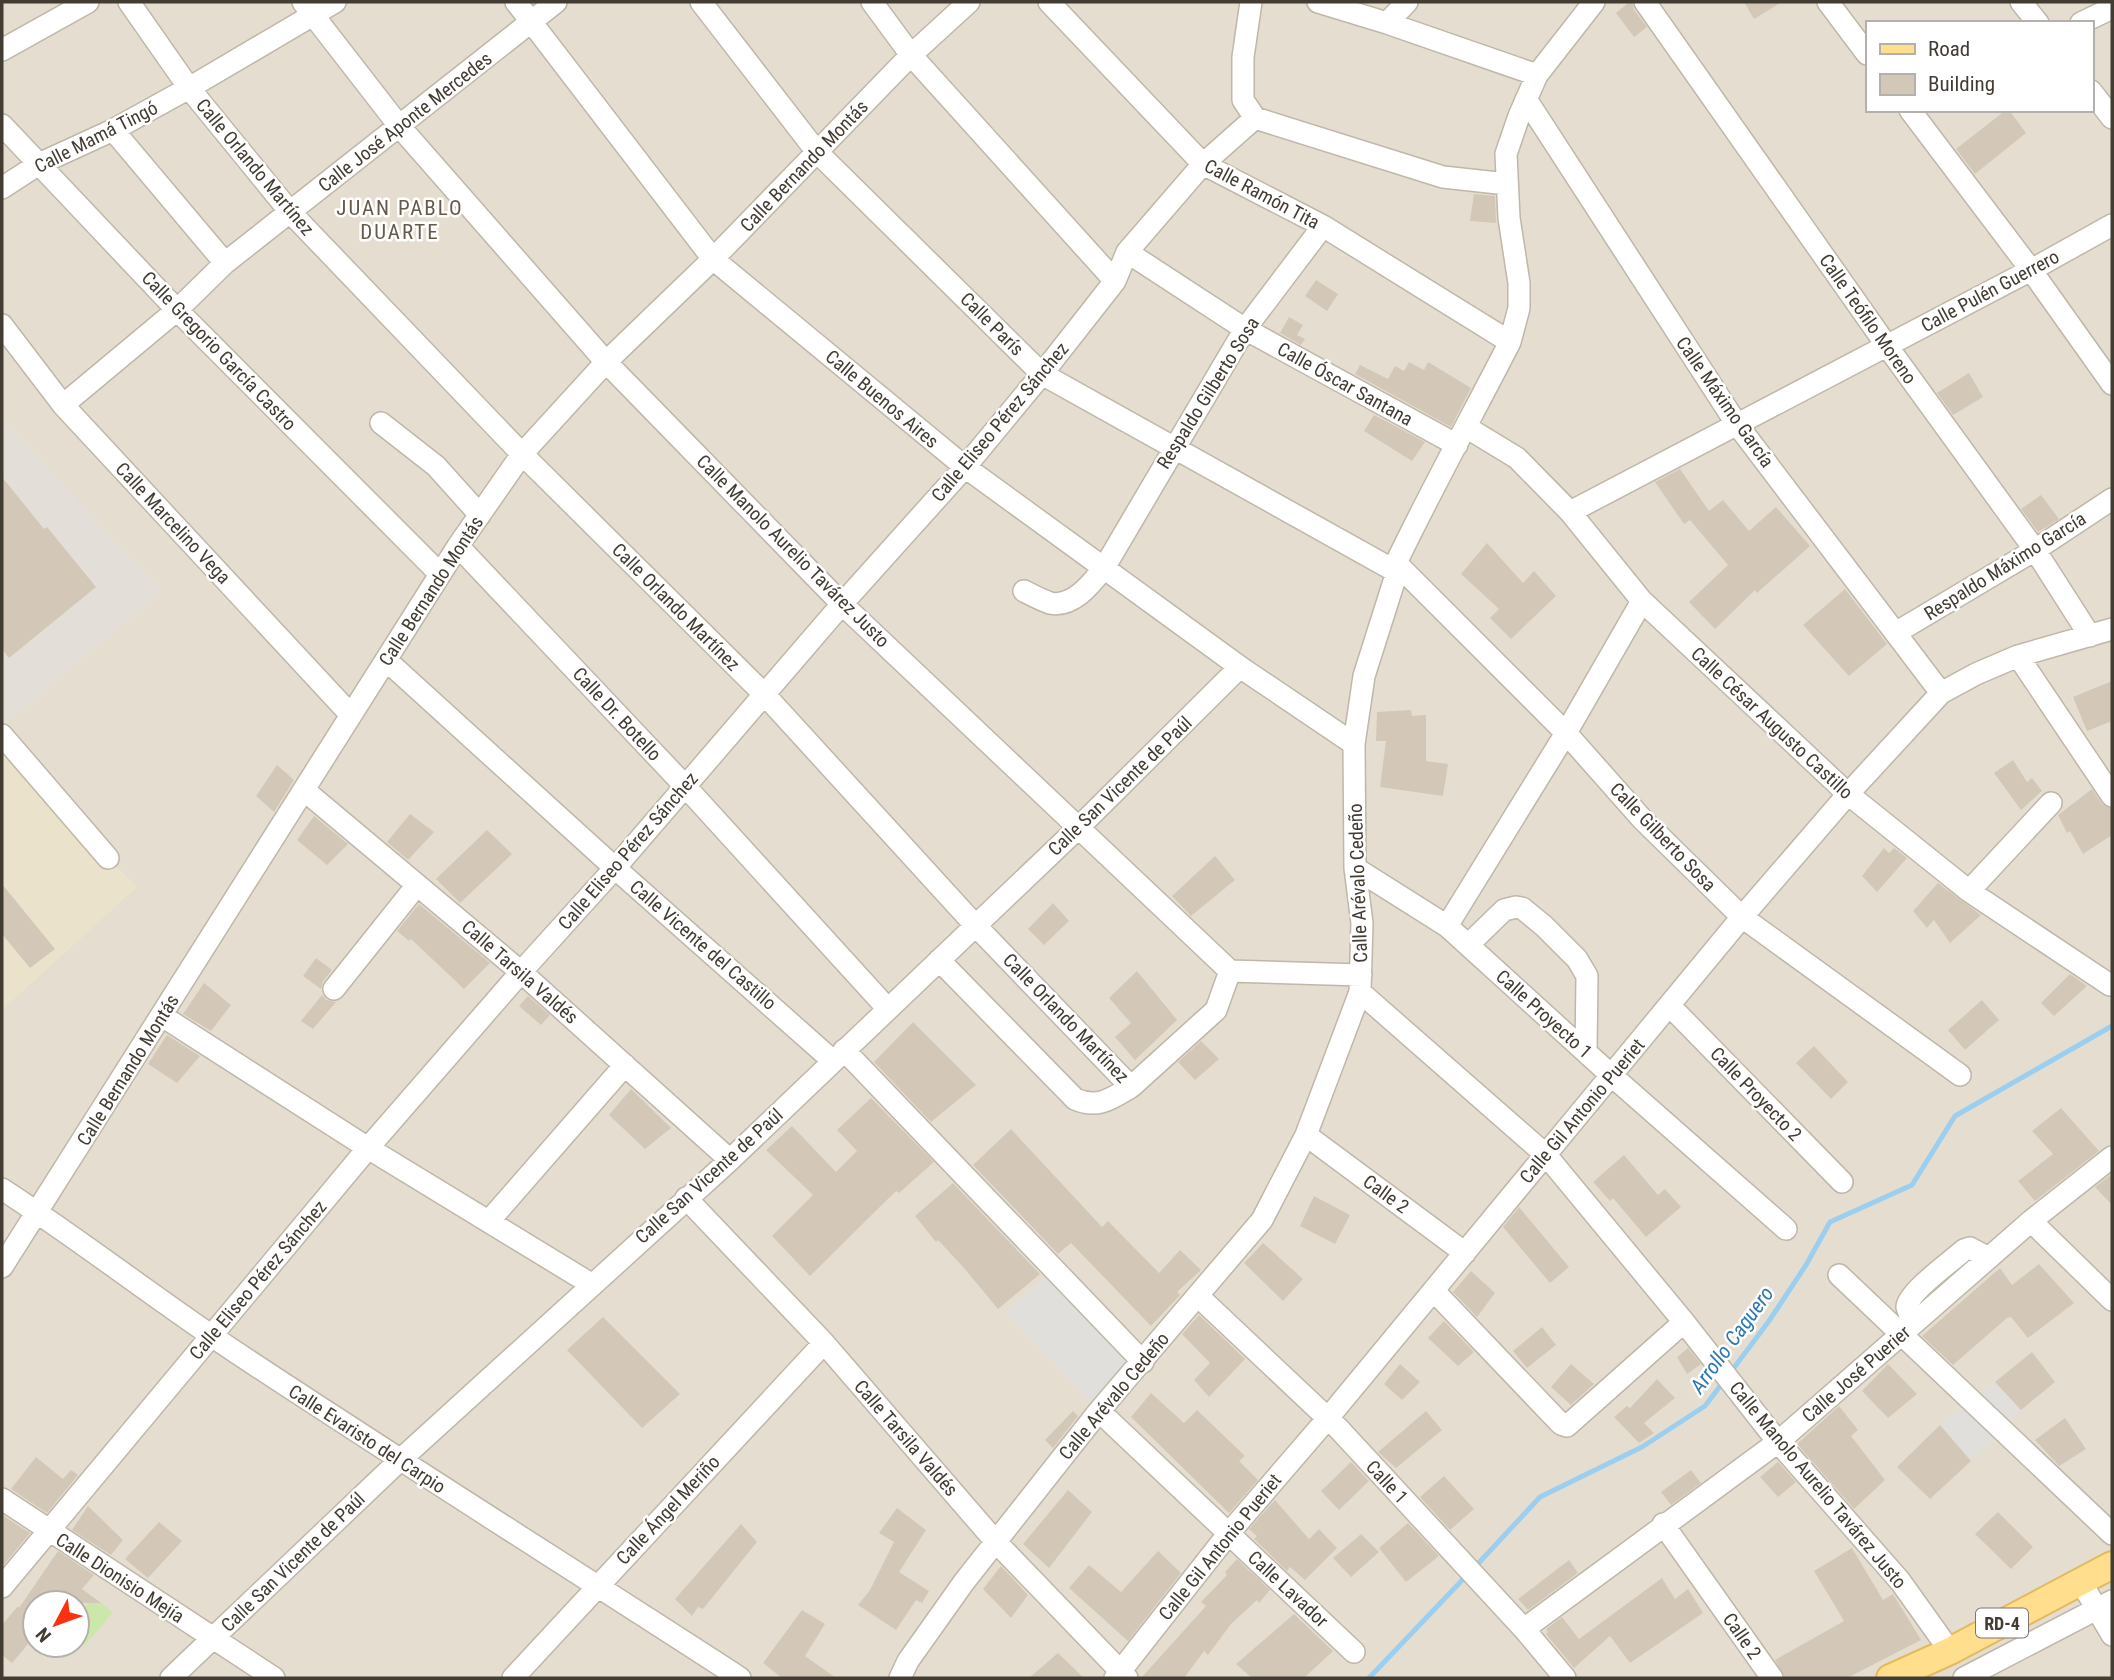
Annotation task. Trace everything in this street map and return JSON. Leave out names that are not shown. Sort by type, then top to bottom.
[{"type":"main road","name":"RD-4","points":[[1890,1678],[1950,1651],[2112,1565]]},
{"type":"street","points":[[2,50],[88,2]]},
{"type":"street","name":"Calle Orlando Martínez","points":[[129,2],[189,88],[291,213],[522,454],[765,695],[975,925],[1131,1087],[1216,1010],[1230,971]]},
{"type":"street","name":"Calle Mamá Tingó","points":[[2,188],[39,164],[113,130],[189,88],[309,8],[335,2]]},
{"type":"street","name":"Calle Buenos Aires","points":[[516,2],[713,259],[965,467],[1240,667],[1354,744]]},
{"type":"street","name":"Calle José Aponte Mercedes","points":[[63,405],[177,310],[225,263],[556,2]]},
{"type":"street","name":"Calle París","points":[[701,2],[817,152],[1042,374],[1173,449],[1397,567]]},
{"type":"street","points":[[872,2],[911,55],[1115,281]]},
{"type":"street","name":"Calle Bernando Montás","points":[[2,1267],[440,574],[522,454],[607,362],[713,259],[911,55],[969,2]]},
{"type":"street","name":"Calle Ramón Tita","points":[[1049,2],[1203,164],[1323,226],[1510,342]]},
{"type":"street","points":[[1251,2],[1243,57],[1243,100],[1255,118],[1443,177],[1507,184]]},
{"type":"street","points":[[1318,2],[1380,15],[1537,75]]},
{"type":"street","points":[[1380,15],[1407,2]]},
{"type":"street","name":"Calle Arévalo Cedeño","points":[[900,1678],[908,1661],[964,1582],[1099,1412],[1262,1220],[1306,1135],[1361,984],[1362,923],[1355,869],[1354,744],[1364,676],[1397,567],[1435,482],[1510,342],[1519,308],[1519,283],[1509,218],[1506,154],[1537,75],[1594,2]]},
{"type":"street","name":"Calle Teófilo Moreno","points":[[1645,2],[1887,346],[2035,550],[2090,636]]},
{"type":"street","points":[[1828,2],[1866,53]]},
{"type":"street","points":[[2021,2],[2036,21]]},
{"type":"street","name":"Calle Manolo Aurelio Tavárez Justo","points":[[309,8],[400,127],[607,362],[842,604],[1230,971]]},
{"type":"street","points":[[2085,21],[2112,8]]},
{"type":"street","points":[[2093,94],[2112,118]]},
{"type":"street","name":"Calle Máximo García","points":[[1526,99],[1736,423],[1941,693]]},
{"type":"street","points":[[1912,112],[2031,270],[2112,384]]},
{"type":"street","name":"Calle Eliseo Pérez Sánchez","points":[[2,1587],[368,1148],[615,868],[842,604],[965,467],[1115,281],[1127,252],[1203,164],[1255,118]]},
{"type":"street","name":"Calle Gregorio García Castro","points":[[2,125],[177,310],[440,574]]},
{"type":"street","points":[[113,130],[225,263]]},
{"type":"street","name":"Calle Pulén Guerrero","points":[[1570,512],[2112,225]]},
{"type":"street","name":"Respaldo Gilberto Sosa","points":[[1024,591],[1052,603],[1065,602],[1077,596],[1104,568],[1245,329],[1323,226]]},
{"type":"street","name":"Calle Óscar Santana","points":[[1127,252],[1245,329],[1461,436]]},
{"type":"street","name":"Calle Marcelino Vega","points":[[2,325],[63,405],[351,715]]},
{"type":"street","points":[[381,423],[436,466],[480,515]]},
{"type":"street","name":"Calle César Augusto Castillo","points":[[1461,436],[1517,458],[1570,512],[1642,601],[1847,794],[1969,891],[2109,985]]},
{"type":"street","name":"Respaldo Máximo García","points":[[1897,632],[2035,550],[2112,499]]},
{"type":"street","name":"Calle Dr. Botello","points":[[458,546],[685,786],[888,1009]]},
{"type":"street","name":"Calle Gilberto Sosa","points":[[1397,567],[1566,733],[1643,820],[1742,917],[1960,1075]]},
{"type":"street","points":[[1447,926],[1566,733],[1642,601]]},
{"type":"street","name":"Calle Gil Antonio Pueriet","points":[[1121,1676],[1228,1533],[1434,1291],[1742,917],[1847,794],[1941,693],[2018,656],[2112,629]]},
{"type":"street","points":[[2018,656],[2112,796]]},
{"type":"street","name":"Calle Vicente del Castillo","points":[[386,660],[615,868],[839,1056],[1143,1362]]},
{"type":"street","name":"Calle San Vicente de Paúl","points":[[171,1678],[399,1461],[730,1160],[1077,829],[1240,667]]},
{"type":"street","points":[[2,735],[108,858]]},
{"type":"street","name":"Calle Tarsila Valdés","points":[[304,790],[521,972],[730,1160]]},
{"type":"street","points":[[1969,891],[2051,803]]},
{"type":"street","name":"Calle Proyecto 1","points":[[1355,869],[1447,926],[1786,1229]]},
{"type":"street","points":[[334,989],[417,885]]},
{"type":"street","points":[[1468,945],[1504,910],[1516,907],[1522,908],[1544,926],[1577,960],[1587,976],[1586,1052]]},
{"type":"street","points":[[939,960],[1075,1099],[1088,1105],[1111,1100],[1131,1087]]},
{"type":"street","points":[[1230,971],[1361,984]]},
{"type":"street","name":"Calle Manolo Aurelio Tavárez Justo","points":[[1361,984],[1546,1155],[1684,1322],[1778,1442],[1900,1581],[1950,1651]]},
{"type":"street","name":"Calle Proyecto 2","points":[[1670,1006],[1842,1182]]},
{"type":"street","points":[[162,1016],[368,1148],[591,1284]]},
{"type":"street","points":[[489,1222],[625,1065]]},
{"type":"street","name":"Calle 2","points":[[1306,1135],[1465,1253]]},
{"type":"street","name":"Calle José Puerier","points":[[1524,1629],[1663,1524],[1778,1442],[2032,1221],[2112,1157]]},
{"type":"street","name":"Calle Evaristo del Carpio","points":[[2,1189],[212,1336],[399,1461],[740,1678]]},
{"type":"street","name":"Calle Tarsila Valdés","points":[[686,1198],[824,1343],[996,1542],[1121,1676]]},
{"type":"street","points":[[2032,1221],[2112,1300]]},
{"type":"street","points":[[1839,1275],[1908,1329],[2112,1534]]},
{"type":"street","points":[[1434,1291],[1561,1424],[1567,1426],[1684,1322]]},
{"type":"street","name":"Calle 1","points":[[1198,1296],[1328,1418],[1524,1629],[1565,1678]]},
{"type":"street","name":"Calle Ángel Meriño","points":[[513,1678],[824,1343]]},
{"type":"street","name":"Calle Lavador","points":[[1099,1412],[1354,1652]]},
{"type":"street","name":"Calle Dionisio Mejía","points":[[2,1499],[48,1532],[274,1678]]},
{"type":"street","name":"Calle 2","points":[[1663,1524],[1772,1678]]},
{"type":"street","points":[[2081,1582],[2107,1609],[2112,1635]]},
{"type":"street","points":[[1964,1678],[2107,1609]]},
{"type":"shaded area","points":[[2,2],[2112,2],[2112,1678],[2,1678]]},
{"type":"shaded area","points":[[2,419],[162,591],[2,726]]},
{"type":"shaded area","points":[[2,735],[108,858],[137,887],[2,1010]]},
{"type":"shaded area","points":[[1054,1269],[1143,1362],[1099,1411],[1005,1312]]},
{"type":"shaded area","points":[[1995,1382],[2021,1410],[1971,1461],[1940,1425]]},
{"type":"green space","points":[[93,1597],[113,1612],[91,1638]]},
{"type":"building","points":[[1632,2],[1634,10],[1647,27],[1634,37],[1616,13]]},
{"type":"building","points":[[1744,2],[1782,2],[1754,19]]},
{"type":"building","points":[[2003,112],[2010,112],[2026,133],[1975,174],[1956,149]]},
{"type":"building","points":[[1474,194],[1495,196],[1496,223],[1470,221]]},
{"type":"building","points":[[1316,280],[1338,294],[1327,311],[1305,296]]},
{"type":"building","points":[[1289,317],[1303,325],[1297,335],[1305,339],[1301,345],[1280,333]]},
{"type":"building","points":[[1409,362],[1424,370],[1428,362],[1471,388],[1451,427],[1355,374],[1360,365],[1388,379],[1395,366],[1404,371]]},
{"type":"building","points":[[1969,373],[1983,397],[1953,415],[1937,393]]},
{"type":"building","points":[[1374,415],[1425,442],[1412,461],[1364,431]]},
{"type":"building","points":[[1680,469],[1709,511],[1723,500],[1749,531],[1776,507],[1810,546],[1757,593],[1755,590],[1715,629],[1689,602],[1728,565],[1690,520],[1684,524],[1655,482]]},
{"type":"building","points":[[2,477],[96,587],[9,658],[2,649]]},
{"type":"building","points":[[2041,495],[2059,519],[2038,532],[2021,509]]},
{"type":"building","points":[[1487,543],[1523,583],[1534,571],[1556,596],[1511,639],[1490,618],[1499,609],[1461,574]]},
{"type":"building","points":[[1845,589],[1887,644],[1849,676],[1803,625]]},
{"type":"building","points":[[2112,681],[2112,721],[2087,731],[2073,697]]},
{"type":"building","points":[[1411,710],[1412,716],[1426,715],[1426,761],[1448,764],[1443,796],[1380,787],[1386,741],[1376,741],[1377,712]]},
{"type":"building","points":[[2013,760],[2027,782],[2032,778],[2042,791],[2021,810],[1994,773]]},
{"type":"building","points":[[277,765],[294,780],[274,812],[256,796]]},
{"type":"building","points":[[2092,789],[2102,804],[2112,809],[2112,835],[2083,854],[2070,831],[2067,833],[2058,815]]},
{"type":"building","points":[[410,814],[434,832],[408,860],[387,842]]},
{"type":"building","points":[[314,816],[348,844],[327,865],[297,840]]},
{"type":"building","points":[[487,830],[512,854],[460,903],[436,879]]},
{"type":"building","points":[[1884,848],[1889,853],[1894,848],[1907,858],[1877,892],[1862,876]]},
{"type":"building","points":[[1215,856],[1235,880],[1191,916],[1172,896]]},
{"type":"building","points":[[1938,883],[1981,915],[1950,943],[1934,920],[1927,928],[1913,911]]},
{"type":"building","points":[[2,884],[55,949],[30,968],[2,934]]},
{"type":"building","points":[[1053,903],[1069,921],[1044,945],[1028,929]]},
{"type":"building","points":[[419,904],[490,963],[464,989],[411,939],[409,941],[397,931]]},
{"type":"building","points":[[316,958],[332,970],[323,981],[321,989],[303,976]]},
{"type":"building","points":[[1137,971],[1177,1020],[1135,1060],[1115,1037],[1131,1023],[1109,998]]},
{"type":"building","points":[[2070,974],[2087,986],[2054,1016],[2041,1003]]},
{"type":"building","points":[[204,983],[231,1005],[211,1031],[183,1014]]},
{"type":"building","points":[[322,995],[326,1000],[336,1002],[313,1029],[301,1021]]},
{"type":"building","points":[[528,996],[550,1015],[541,1025],[519,1006]]},
{"type":"building","points":[[1982,1000],[1999,1020],[1965,1050],[1948,1030]]},
{"type":"building","points":[[913,1022],[976,1085],[931,1122],[874,1062]]},
{"type":"building","points":[[167,1035],[200,1056],[177,1083],[148,1064]]},
{"type":"building","points":[[1201,1041],[1219,1059],[1195,1080],[1178,1062]]},
{"type":"building","points":[[1814,1046],[1848,1082],[1831,1099],[1796,1063]]},
{"type":"building","points":[[631,1089],[671,1128],[645,1149],[609,1115]]},
{"type":"building","points":[[871,1098],[934,1162],[899,1193],[896,1191],[810,1276],[772,1236],[813,1195],[766,1150],[792,1126],[836,1172],[857,1151],[837,1130]]},
{"type":"building","points":[[2061,1108],[2099,1151],[2035,1201],[2018,1181],[2053,1154],[2032,1131]]},
{"type":"building","points":[[1011,1129],[1102,1227],[1108,1221],[1159,1273],[1180,1250],[1201,1270],[1177,1292],[1180,1295],[1151,1326],[1071,1243],[1058,1254],[973,1165]]},
{"type":"building","points":[[1624,1155],[1658,1195],[1665,1189],[1681,1207],[1646,1237],[1613,1198],[1610,1201],[1593,1182]]},
{"type":"building","points":[[2112,1174],[2112,1205],[2095,1187]]},
{"type":"building","points":[[953,1183],[1040,1274],[998,1309],[915,1216]]},
{"type":"building","points":[[1314,1196],[1350,1215],[1335,1244],[1300,1226]]},
{"type":"building","points":[[1519,1207],[1569,1267],[1550,1283],[1503,1227]]},
{"type":"building","points":[[1263,1243],[1303,1279],[1283,1301],[1244,1263]]},
{"type":"building","points":[[2039,1264],[2074,1303],[2028,1338],[2011,1317],[2007,1318],[1953,1365],[1922,1336],[2000,1268],[2012,1285]]},
{"type":"building","points":[[1471,1271],[1495,1293],[1477,1317],[1453,1292]]},
{"type":"building","points":[[1199,1315],[1245,1359],[1209,1397],[1194,1380],[1210,1363],[1182,1334]]},
{"type":"building","points":[[603,1317],[680,1394],[642,1428],[567,1350]]},
{"type":"building","points":[[1444,1321],[1474,1352],[1458,1366],[1428,1338]]},
{"type":"building","points":[[1542,1327],[1556,1345],[1527,1368],[1513,1351]]},
{"type":"building","points":[[1688,1348],[1701,1364],[1687,1374],[1677,1357]]},
{"type":"building","points":[[2032,1352],[2055,1382],[2021,1410],[1995,1382]]},
{"type":"building","points":[[1400,1364],[1420,1382],[1402,1400],[1384,1384]]},
{"type":"building","points":[[1571,1364],[1594,1384],[1571,1405],[1551,1387]]},
{"type":"building","points":[[1888,1364],[1917,1394],[1888,1418],[1862,1391]]},
{"type":"building","points":[[1657,1379],[1675,1398],[1644,1423],[1654,1433],[1639,1443],[1614,1417],[1627,1406],[1630,1408]]},
{"type":"building","points":[[1151,1393],[1184,1423],[1197,1410],[1245,1456],[1239,1461],[1258,1480],[1229,1513],[1131,1417]]},
{"type":"building","points":[[1839,1406],[1858,1430],[1851,1436],[1885,1480],[1854,1509],[1797,1444]]},
{"type":"building","points":[[1073,1411],[1078,1416],[1053,1448],[1045,1440]]},
{"type":"building","points":[[1426,1411],[1442,1430],[1396,1468],[1378,1452]]},
{"type":"building","points":[[2065,1418],[2086,1449],[2059,1466],[2035,1440]]},
{"type":"building","points":[[1940,1425],[1971,1461],[1930,1499],[1897,1467]]},
{"type":"building","points":[[36,1457],[63,1479],[71,1470],[78,1475],[47,1513],[11,1489]]},
{"type":"building","points":[[1351,1462],[1369,1481],[1339,1510],[1321,1491]]},
{"type":"building","points":[[1778,1462],[1796,1482],[1778,1497],[1760,1477]]},
{"type":"building","points":[[1691,1470],[1701,1483],[1671,1505],[1661,1492]]},
{"type":"building","points":[[1444,1476],[1474,1509],[1450,1530],[1420,1497]]},
{"type":"building","points":[[1068,1490],[1092,1512],[1049,1568],[1023,1544]]},
{"type":"building","points":[[1275,1500],[1309,1539],[1319,1529],[1337,1548],[1305,1580],[1290,1567],[1287,1571],[1254,1539],[1257,1536],[1249,1529]]},
{"type":"building","points":[[88,1506],[123,1540],[111,1555],[72,1530]]},
{"type":"building","points":[[897,1508],[926,1530],[899,1572],[929,1591],[922,1603],[916,1600],[896,1630],[858,1605],[870,1590],[894,1542],[879,1533]]},
{"type":"building","points":[[1998,1512],[2033,1547],[2011,1569],[1975,1534]]},
{"type":"building","points":[[2,1515],[30,1533],[2,1567]]},
{"type":"building","points":[[159,1522],[182,1541],[148,1578],[125,1559]]},
{"type":"building","points":[[1408,1523],[1439,1556],[1406,1582],[1379,1548]]},
{"type":"building","points":[[741,1524],[757,1542],[703,1609],[698,1607],[692,1616],[675,1599]]},
{"type":"building","points":[[1361,1534],[1379,1552],[1351,1577],[1333,1558]]},
{"type":"building","points":[[1852,1548],[1883,1600],[1893,1594],[1921,1640],[1847,1678],[1785,1678],[1775,1660],[1844,1621],[1814,1571]]},
{"type":"building","points":[[58,1551],[94,1575],[82,1589],[32,1589]]},
{"type":"building","points":[[1158,1551],[1181,1573],[1128,1641],[1069,1588],[1089,1565],[1121,1592]]},
{"type":"building","points":[[1237,1559],[1270,1590],[1259,1603],[1257,1600],[1231,1624],[1208,1655],[1204,1651],[1184,1678],[1141,1678],[1206,1606],[1201,1602],[1227,1575],[1225,1572]]},
{"type":"building","points":[[1569,1560],[1578,1573],[1528,1610],[1518,1599]]},
{"type":"building","points":[[1001,1566],[1028,1595],[1011,1618],[983,1589]]},
{"type":"building","points":[[1662,1578],[1675,1599],[1688,1589],[1703,1613],[1630,1663],[1610,1636],[1574,1668],[1546,1634],[1546,1629],[1562,1617],[1579,1639]]},
{"type":"building","points":[[91,1596],[101,1603],[91,1603]]},
{"type":"building","points":[[21,1605],[21,1652],[12,1663],[2,1655],[2,1625],[18,1606],[19,1608]]},
{"type":"building","points":[[802,1610],[825,1624],[805,1656],[836,1678],[782,1678],[763,1663]]},
{"type":"building","points":[[1294,1614],[1333,1651],[1304,1678],[1252,1678],[1236,1664]]},
{"type":"building","points":[[1058,1653],[1084,1678],[1029,1678]]},
{"type":"waterway","name":"Arrollo Caguero","points":[[1730,1373],[1769,1321],[1806,1265],[1830,1222],[1912,1185],[1955,1116],[2112,1026]]},
{"type":"waterway","name":"Arrollo Caguero","points":[[1475,1567],[1540,1497],[1642,1447],[1705,1406],[1724,1381]]},
{"type":"waterway","name":"Arrollo Caguero","points":[[1369,1678],[1468,1574]]},
{"type":"district","name":"JUAN PABLO DUARTE","points":[[400,220]]}]
